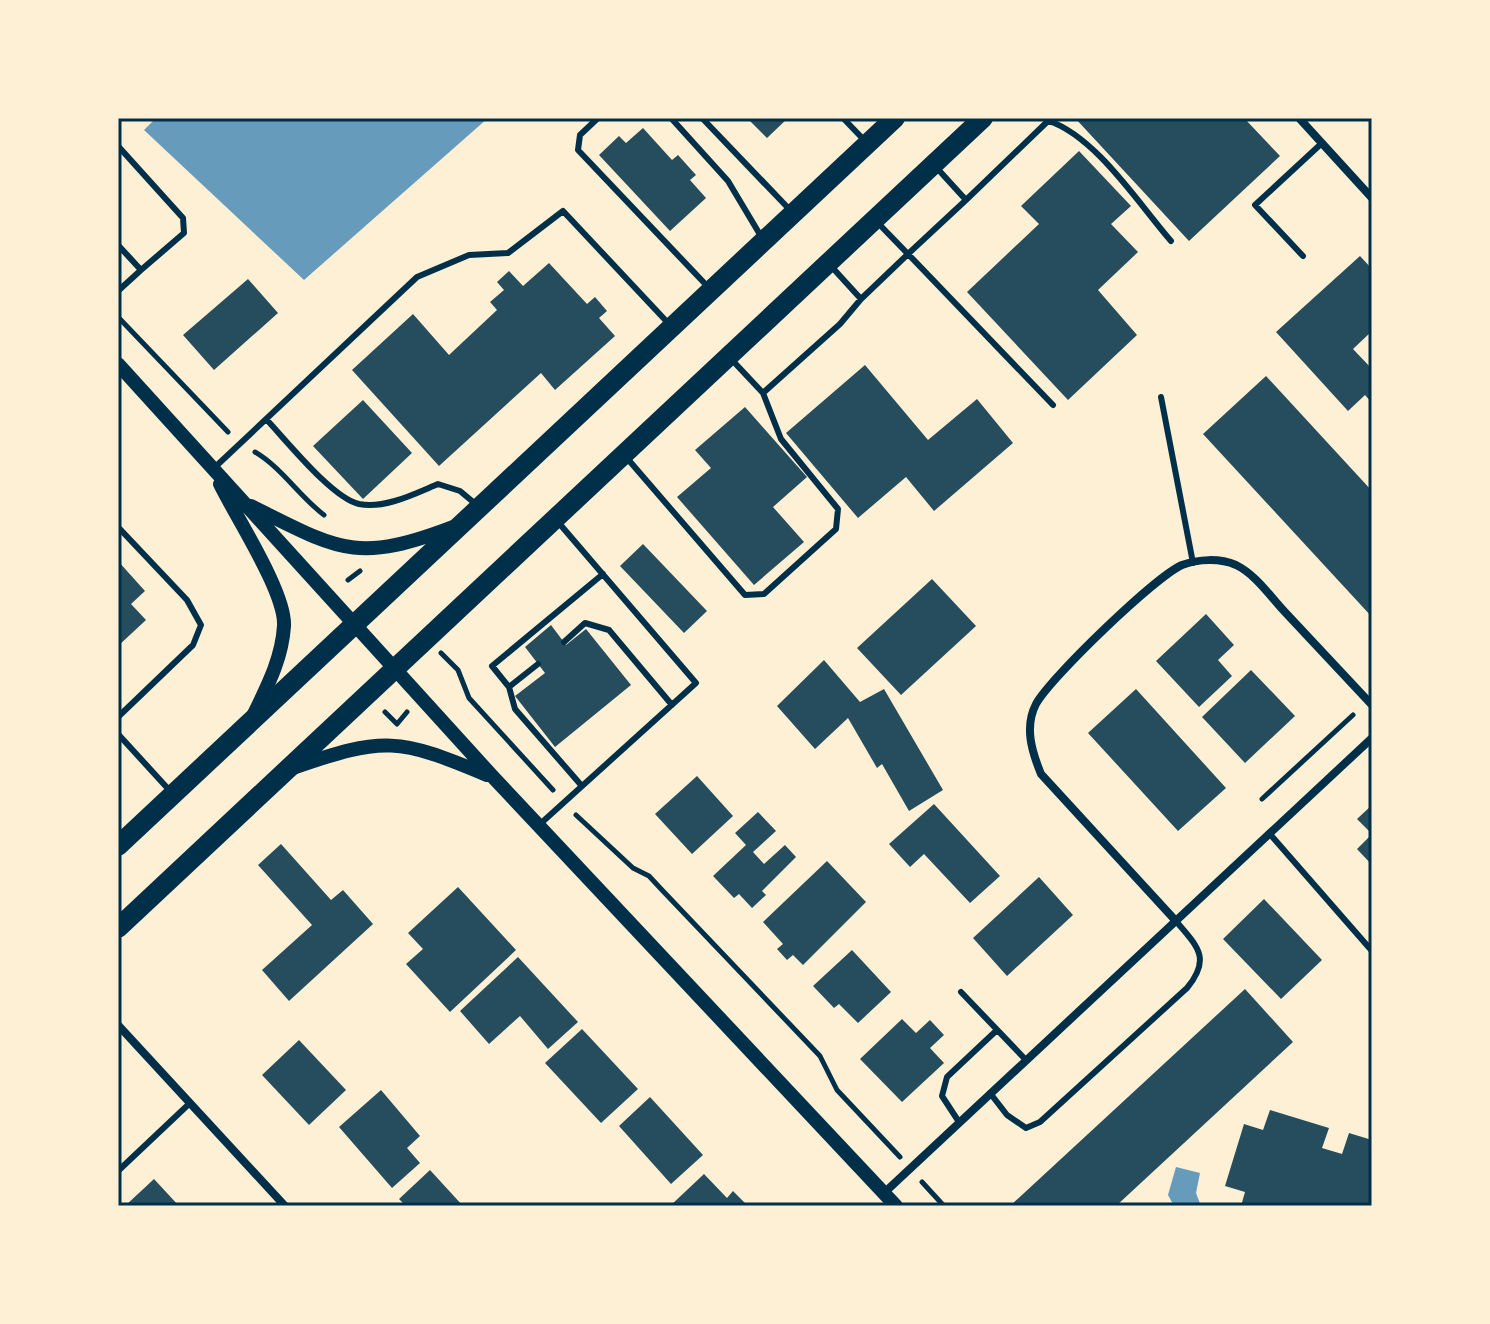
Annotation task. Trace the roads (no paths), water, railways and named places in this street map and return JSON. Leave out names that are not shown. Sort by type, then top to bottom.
[{"type":"main road","points":[[118,846],[895,118]]},
{"type":"main road","points":[[118,928],[983,118]]},
{"type":"street","points":[[1299,118],[1372,198]]},
{"type":"street","points":[[118,364],[493,777],[896,1206]]},
{"type":"street","points":[[213,469],[276,588],[285,622],[281,654],[249,724]]},
{"type":"street","points":[[243,502],[311,536],[359,549],[408,544],[462,524]]},
{"type":"street","points":[[1175,920],[1041,774],[1032,751],[1029,727],[1035,705],[1051,683],[1159,581],[1182,566],[1208,559],[1236,565],[1258,583],[1372,705]]},
{"type":"street","points":[[884,1193],[1372,738]]},
{"type":"street","points":[[285,771],[365,746],[394,743],[432,752],[493,777]]},
{"type":"street","points":[[118,1025],[285,1206]]},
{"type":"lane","points":[[598,118],[580,135],[578,150],[711,289]]},
{"type":"lane","points":[[671,118],[728,181],[763,241]]},
{"type":"lane","points":[[702,118],[793,213]]},
{"type":"lane","points":[[843,118],[867,144]]},
{"type":"lane","points":[[763,393],[840,324],[861,299],[1047,120],[1067,127],[1094,151],[1171,241]]},
{"type":"lane","points":[[1303,256],[1255,205],[1322,143]]},
{"type":"lane","points":[[118,146],[183,218],[184,233],[118,291]]},
{"type":"lane","points":[[933,164],[966,200]]},
{"type":"lane","points":[[213,469],[417,277],[469,255],[508,253],[563,211],[671,327]]},
{"type":"lane","points":[[874,219],[1053,405]]},
{"type":"lane","points":[[118,245],[141,270]]},
{"type":"lane","points":[[828,263],[861,299]]},
{"type":"lane","points":[[624,454],[745,595],[764,594],[836,529],[838,509],[781,439],[763,393],[728,356]]},
{"type":"lane","points":[[1161,397],[1193,563]]},
{"type":"lane","points":[[266,419],[343,498],[360,504],[398,500],[438,484],[460,491],[479,507]]},
{"type":"lane","points":[[538,825],[696,683],[555,519]]},
{"type":"lane","points":[[118,527],[187,600],[201,625],[193,645],[118,717]]},
{"type":"lane","points":[[581,785],[515,709],[509,687],[492,666],[603,574]]},
{"type":"lane","points":[[564,642],[585,623],[609,630],[672,705]]},
{"type":"lane","points":[[509,687],[538,664]]},
{"type":"lane","points":[[118,734],[173,794]]},
{"type":"lane","points":[[1269,833],[1372,951]]},
{"type":"lane","points":[[990,1093],[1018,1125],[1026,1128],[1040,1122],[1187,988],[1200,972],[1201,960],[1196,945],[1175,920]]},
{"type":"lane","points":[[961,992],[1026,1060]]},
{"type":"lane","points":[[959,1122],[942,1096],[947,1077],[997,1030]]},
{"type":"lane","points":[[118,1171],[190,1103]]},
{"type":"water","points":[[156,118],[488,118],[304,280],[144,130]]},
{"type":"water","points":[[1176,1167],[1200,1173],[1196,1193],[1201,1206],[1174,1206],[1168,1195]]}]
